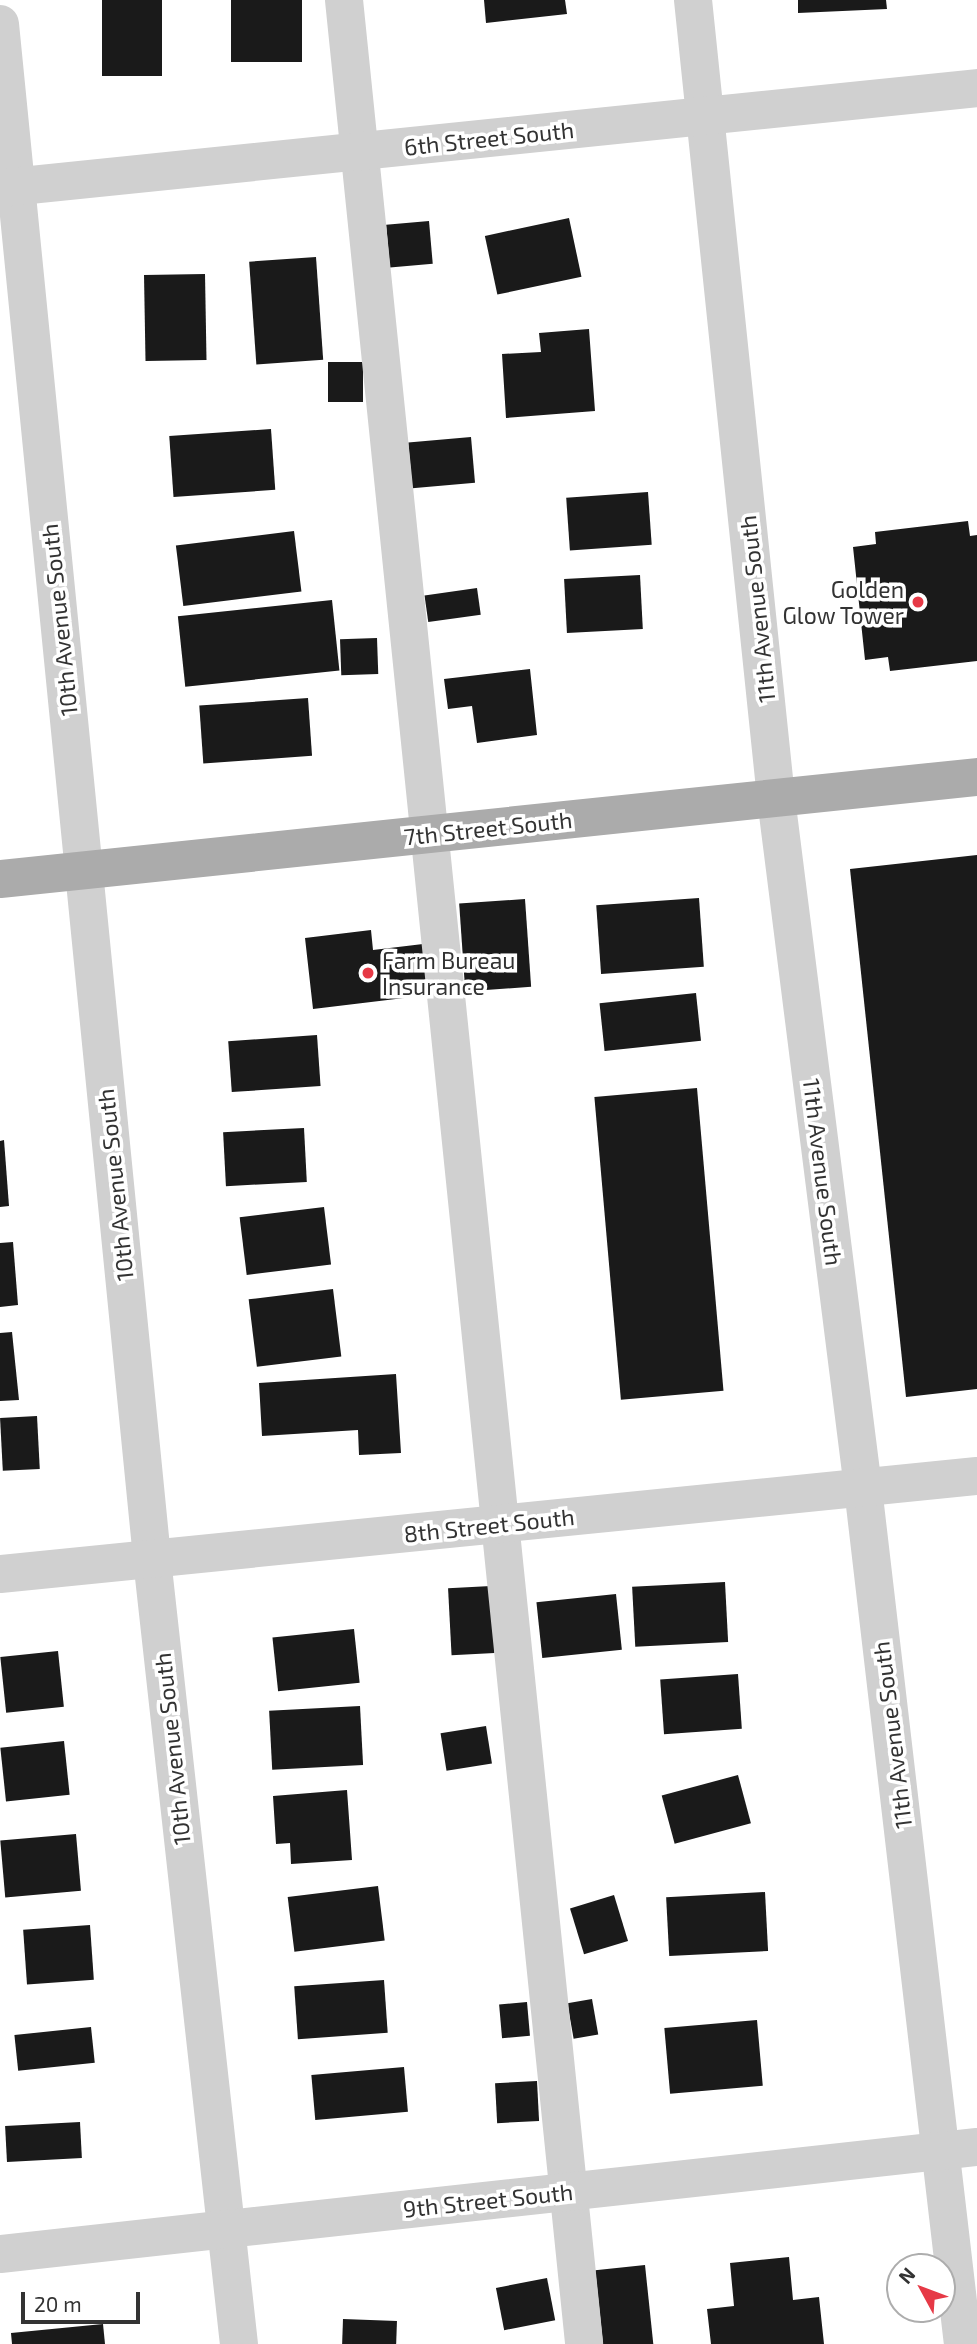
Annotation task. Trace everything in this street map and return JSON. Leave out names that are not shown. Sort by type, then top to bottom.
[{"type":"main road","name":"7th Street South","points":[[0,879],[977,777]]},
{"type":"street","points":[[344,0],[584,2344]]},
{"type":"street","name":"11th Avenue South","points":[[693,0],[776,798],[863,1488],[959,2149],[963,2344]]},
{"type":"street","name":"10th Avenue South","points":[[0,24],[8,187],[83,870],[152,1559],[239,2344]]},
{"type":"street","name":"6th Street South","points":[[8,187],[977,88]]},
{"type":"street","name":"8th Street South","points":[[0,1574],[977,1476]]},
{"type":"street","name":"9th Street South","points":[[0,2253],[959,2149]]},
{"type":"building","points":[[102,0],[162,0],[162,76],[102,76]]},
{"type":"building","points":[[231,0],[302,0],[302,62],[231,62]]},
{"type":"building","points":[[484,0],[565,0],[567,14],[486,23]]},
{"type":"building","points":[[798,0],[886,0],[887,9],[798,13]]},
{"type":"building","points":[[569,218],[581,277],[497,295],[485,236]]},
{"type":"building","points":[[429,221],[433,264],[390,268],[386,225]]},
{"type":"building","points":[[316,257],[323,360],[256,364],[249,262]]},
{"type":"building","points":[[205,274],[207,360],[146,361],[144,275]]},
{"type":"building","points":[[589,329],[595,411],[506,418],[502,354],[541,352],[539,333]]},
{"type":"building","points":[[328,362],[363,362],[363,402],[328,402]]},
{"type":"building","points":[[271,429],[275,490],[174,497],[169,436]]},
{"type":"building","points":[[471,437],[475,483],[412,488],[408,442]]},
{"type":"building","points":[[648,492],[652,545],[570,551],[566,498]]},
{"type":"building","name":"Golden Glow Tower","points":[[968,521],[970,536],[977,535],[977,661],[890,671],[888,657],[865,660],[853,547],[876,544],[875,532]]},
{"type":"building","points":[[294,531],[301,592],[183,606],[176,546]]},
{"type":"building","points":[[640,575],[643,629],[567,633],[564,579]]},
{"type":"building","points":[[477,588],[481,615],[428,622],[425,595]]},
{"type":"building","points":[[332,600],[339,671],[185,687],[178,616]]},
{"type":"building","points":[[377,638],[378,674],[341,675],[340,639]]},
{"type":"building","points":[[530,669],[537,735],[477,743],[472,706],[448,709],[444,679]]},
{"type":"building","points":[[308,698],[312,756],[203,763],[199,706]]},
{"type":"building","points":[[977,855],[977,1389],[906,1397],[850,869]]},
{"type":"building","points":[[699,898],[704,967],[601,974],[596,905]]},
{"type":"building","points":[[525,899],[531,987],[465,991],[459,904]]},
{"type":"building","name":"Farm Bureau Insurance","points":[[371,930],[373,950],[423,944],[429,995],[313,1009],[305,938]]},
{"type":"building","points":[[696,993],[701,1041],[605,1051],[600,1003]]},
{"type":"building","points":[[317,1035],[321,1086],[232,1092],[228,1041]]},
{"type":"building","points":[[697,1088],[723,1391],[621,1400],[594,1097]]},
{"type":"building","points":[[304,1128],[307,1182],[226,1186],[223,1132]]},
{"type":"building","points":[[4,1140],[9,1206],[0,1207],[0,1141]]},
{"type":"building","points":[[324,1207],[331,1265],[247,1275],[240,1217]]},
{"type":"building","points":[[13,1242],[18,1305],[0,1307],[0,1243]]},
{"type":"building","points":[[333,1289],[341,1356],[257,1367],[249,1299]]},
{"type":"building","points":[[12,1332],[19,1400],[0,1401],[0,1333]]},
{"type":"building","points":[[396,1374],[401,1453],[359,1455],[358,1430],[262,1436],[259,1383]]},
{"type":"building","points":[[37,1416],[40,1469],[3,1471],[0,1418]]},
{"type":"building","points":[[725,1582],[728,1642],[635,1647],[632,1587]]},
{"type":"building","points":[[491,1586],[495,1653],[452,1655],[448,1588]]},
{"type":"building","points":[[616,1594],[622,1650],[542,1658],[536,1602]]},
{"type":"building","points":[[354,1629],[360,1683],[278,1691],[272,1638]]},
{"type":"building","points":[[58,1651],[64,1707],[6,1713],[0,1657]]},
{"type":"building","points":[[738,1674],[742,1729],[664,1734],[660,1679]]},
{"type":"building","points":[[360,1706],[363,1765],[272,1770],[269,1711]]},
{"type":"building","points":[[486,1726],[492,1764],[447,1771],[441,1733]]},
{"type":"building","points":[[64,1741],[70,1795],[6,1801],[0,1748]]},
{"type":"building","points":[[738,1775],[751,1823],[675,1844],[662,1795]]},
{"type":"building","points":[[347,1790],[352,1860],[291,1864],[290,1843],[276,1844],[273,1796]]},
{"type":"building","points":[[76,1834],[81,1891],[5,1897],[0,1841]]},
{"type":"building","points":[[378,1886],[385,1941],[294,1952],[288,1897]]},
{"type":"building","points":[[765,1892],[768,1951],[669,1956],[666,1897]]},
{"type":"building","points":[[614,1895],[628,1941],[584,1954],[570,1908]]},
{"type":"building","points":[[90,1925],[94,1980],[27,1985],[23,1930]]},
{"type":"building","points":[[384,1980],[388,2033],[298,2039],[294,1986]]},
{"type":"building","points":[[592,1999],[598,2034],[574,2039],[567,2003]]},
{"type":"building","points":[[527,2002],[530,2036],[502,2038],[499,2004]]},
{"type":"building","points":[[757,2020],[763,2086],[670,2094],[664,2028]]},
{"type":"building","points":[[91,2027],[95,2063],[18,2071],[14,2035]]},
{"type":"building","points":[[404,2067],[408,2112],[315,2120],[311,2075]]},
{"type":"building","points":[[537,2081],[539,2121],[497,2123],[495,2083]]},
{"type":"building","points":[[80,2122],[82,2158],[7,2162],[5,2126]]},
{"type":"building","points":[[789,2257],[793,2300],[819,2297],[824,2344],[711,2344],[707,2309],[734,2306],[730,2263]]},
{"type":"building","points":[[645,2265],[653,2344],[603,2344],[595,2270]]},
{"type":"building","points":[[547,2278],[555,2320],[504,2330],[496,2288]]},
{"type":"building","points":[[343,2319],[397,2321],[396,2344],[342,2344]]},
{"type":"building","points":[[103,2324],[105,2344],[12,2344],[11,2333]]},
{"type":"place","name":"Golden Glow Tower","points":[[918,602]]},
{"type":"place","name":"Farm Bureau Insurance","points":[[368,973]]}]
